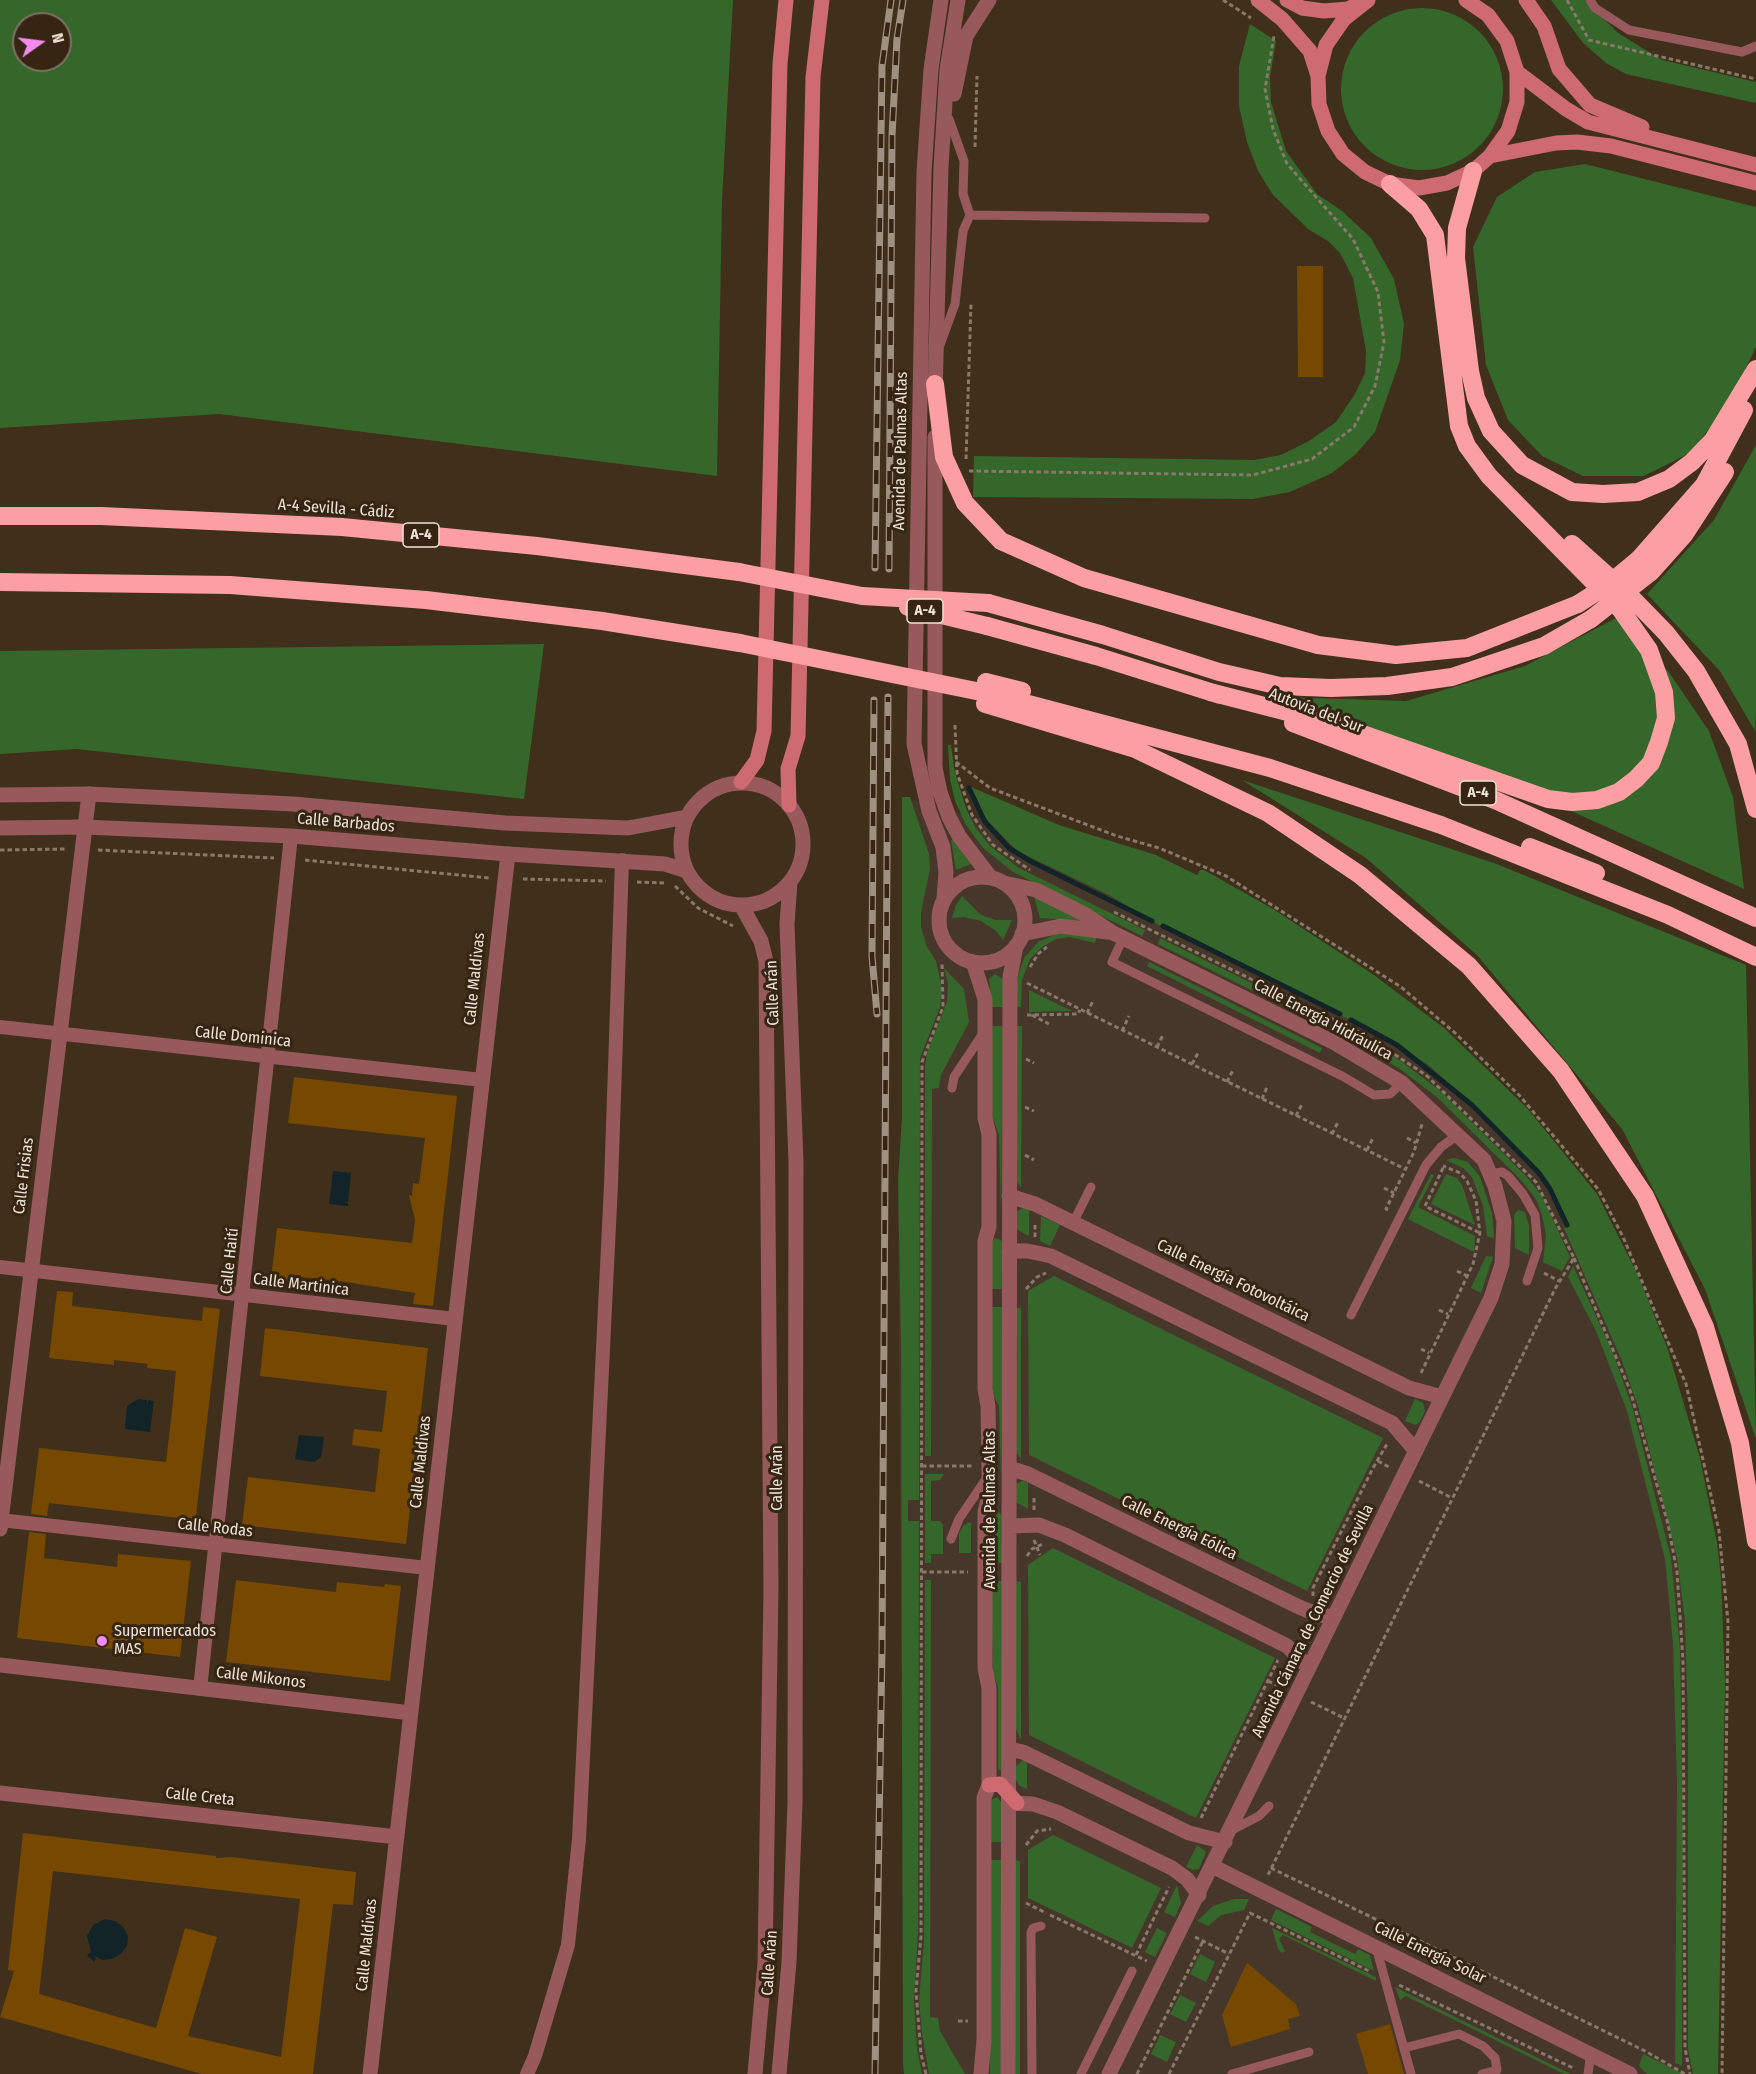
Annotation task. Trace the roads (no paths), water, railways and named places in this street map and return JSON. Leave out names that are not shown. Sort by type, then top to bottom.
[{"type":"highway","points":[[1473,171],[1457,228],[1456,258],[1470,371],[1476,398],[1491,430],[1522,465],[1572,492],[1603,494],[1638,492],[1669,479],[1692,462],[1713,440],[1756,369]]},
{"type":"highway","points":[[1210,692],[1334,724],[1548,799],[1572,802],[1597,800],[1619,792],[1651,763],[1666,718],[1664,693],[1649,650],[1621,610],[1489,476],[1463,436],[1435,236],[1419,209],[1390,183]]},
{"type":"highway","points":[[935,384],[944,457],[965,503],[1001,541],[1084,578],[1318,645],[1396,656],[1467,648],[1578,604],[1609,584],[1645,566],[1704,485],[1740,419],[1756,381]]},
{"type":"highway","points":[[1455,389],[1467,421],[1495,467],[1548,522],[1629,595],[1666,633],[1696,671],[1738,744],[1756,809]]},
{"type":"highway","points":[[862,597],[988,603],[1103,635],[1219,672],[1280,686],[1331,688],[1387,686],[1452,677],[1544,646],[1591,619],[1645,566],[1684,535],[1715,492],[1756,415]]},
{"type":"highway","name":"A-4 Sevilla - Cádiz","points":[[0,516],[101,516],[342,527],[537,546],[739,572],[862,597]]},
{"type":"highway","points":[[0,582],[230,585],[426,600],[602,621],[740,643],[986,693],[1270,768],[1430,821],[1749,947]]},
{"type":"highway","name":"Autovía del Sur","points":[[862,597],[987,626],[1096,656],[1210,692],[1495,800],[1756,918]]},
{"type":"highway","points":[[986,693],[1135,749],[1268,813],[1360,875],[1469,966],[1561,1071],[1645,1196],[1705,1327],[1740,1443],[1756,1541]]},
{"type":"main road","points":[[741,782],[757,760],[764,731],[780,64],[786,0]]},
{"type":"main road","points":[[789,805],[788,769],[798,736],[813,77],[822,0]]},
{"type":"main road","points":[[1258,0],[1282,19],[1310,51],[1318,76],[1319,104],[1328,131],[1338,147],[1365,172],[1390,183],[1419,188],[1447,183],[1473,171],[1490,156],[1508,131],[1517,102],[1516,72],[1507,41],[1488,15],[1466,0]]},
{"type":"main road","points":[[1287,0],[1302,8],[1324,11],[1347,9],[1367,0]]},
{"type":"main road","points":[[1318,76],[1326,45],[1344,19],[1367,0]]},
{"type":"main road","points":[[1526,0],[1544,26],[1559,69],[1590,105],[1678,143]]},
{"type":"main road","points":[[1516,72],[1566,109],[1588,122],[1678,143],[1756,165]]},
{"type":"main road","points":[[1490,156],[1556,143],[1577,142],[1611,146],[1756,183]]},
{"type":"main road","points":[[989,1785],[1000,1785],[1011,1799]]},
{"type":"street","name":"Avenida de Palmas Altas","points":[[941,0],[931,69],[924,172],[914,744],[929,811],[943,847],[946,872],[944,898]]},
{"type":"street","name":"Avenida de Palmas Altas","points":[[958,0],[947,70],[941,167],[935,384],[934,767],[940,792],[954,826],[997,880]]},
{"type":"street","points":[[941,167],[966,36],[989,0]]},
{"type":"street","points":[[741,782],[759,785],[776,792],[789,805],[802,829],[802,857],[790,882],[768,899],[741,905],[720,901],[701,889],[687,871],[681,844],[687,817],[700,799],[718,787],[741,782]]},
{"type":"street","name":"Calle Barbados","points":[[0,795],[88,794],[293,804],[505,823],[628,828],[687,817]]},
{"type":"street","name":"Calle Frisias","points":[[0,1523],[88,794]]},
{"type":"street","name":"Calle Barbados","points":[[0,828],[84,827],[291,836],[665,864],[687,871]]},
{"type":"street","name":"Calle Haití","points":[[200,1689],[291,836]]},
{"type":"street","name":"Calle Maldivas","points":[[370,2074],[508,854]]},
{"type":"street","points":[[526,2074],[535,2056],[568,1945],[579,1839],[611,1185],[622,861]]},
{"type":"street","points":[[969,878],[997,880],[1012,889],[1022,905],[1024,925],[1019,940],[992,962],[973,962],[955,953],[942,938],[939,918],[944,898],[951,890],[969,878]]},
{"type":"street","name":"Calle Energía Hidráulica","points":[[997,880],[1036,890],[1086,915],[1118,936],[1335,1043],[1402,1083],[1459,1134],[1484,1160],[1491,1174]]},
{"type":"street","name":"Calle Arán","points":[[779,2074],[789,1962],[795,1803],[796,1162],[787,924],[790,882]]},
{"type":"street","name":"Calle Arán","points":[[741,905],[761,941],[766,960],[771,1589],[765,1963],[756,2074]]},
{"type":"street","name":"Calle Energía Hidráulica","points":[[1019,940],[1052,927],[1069,926],[1118,936]]},
{"type":"street","name":"Avenida de Palmas Altas","points":[[1008,2074],[1011,1799],[1009,1468],[1014,1247],[1009,1196],[1010,977],[1019,940]]},
{"type":"street","name":"Avenida de Palmas Altas","points":[[973,962],[983,990],[986,1030],[989,1227],[985,1241],[985,1389],[988,1406],[989,1471],[989,1496],[985,1512],[985,1668],[989,1688],[989,1785],[984,1798],[984,2040],[981,2074]]},
{"type":"street","name":"Calle Dominica","points":[[0,1027],[482,1080]]},
{"type":"street","name":"Avenida Cámara de Comercio de Sevilla","points":[[1109,2074],[1198,1894],[1214,1867],[1491,1298],[1502,1264],[1505,1243],[1503,1221],[1491,1174]]},
{"type":"street","name":"Calle Energía Fotovoltáica","points":[[1009,1196],[1030,1202],[1074,1223],[1409,1388],[1443,1397]]},
{"type":"street","points":[[989,1227],[1002,1229],[1014,1247],[1050,1256],[1392,1423],[1416,1451]]},
{"type":"street","name":"Calle Martinica","points":[[0,1267],[455,1319]]},
{"type":"street","name":"Calle Energía Eólica","points":[[1009,1468],[1028,1474],[1299,1607],[1319,1615],[1334,1617]]},
{"type":"street","points":[[989,1496],[999,1496],[1009,1509],[1031,1524]]},
{"type":"street","name":"Calle Rodas","points":[[0,1523],[427,1568]]},
{"type":"street","points":[[1009,1526],[1039,1525],[1065,1535],[1282,1644],[1296,1653],[1309,1668]]},
{"type":"street","name":"Calle Mikonos","points":[[0,1665],[411,1713]]},
{"type":"street","points":[[1009,1749],[1023,1752],[1189,1833],[1228,1836]]},
{"type":"street","name":"Calle Creta","points":[[0,1793],[397,1837]]},
{"type":"street","points":[[1011,1799],[1057,1812],[1172,1868],[1187,1879],[1198,1894]]},
{"type":"street","name":"Calle Energía Solar","points":[[1214,1867],[1591,2052],[1630,2074]]},
{"type":"lane","points":[[1590,0],[1596,8],[1629,30],[1743,52],[1756,46]]},
{"type":"lane","points":[[936,358],[955,304],[963,231],[970,215],[963,194],[964,160],[949,120]]},
{"type":"lane","points":[[970,215],[1205,218]]},
{"type":"lane","points":[[1118,936],[1112,962],[1344,1077],[1374,1095],[1385,1096],[1402,1083]]},
{"type":"lane","points":[[952,1088],[954,1077],[986,1030]]},
{"type":"lane","points":[[1351,1315],[1426,1165],[1441,1147],[1459,1134]]},
{"type":"lane","points":[[1491,1174],[1502,1172],[1508,1176],[1523,1194],[1535,1215],[1538,1248],[1527,1281]]},
{"type":"lane","points":[[1074,1223],[1091,1187]]},
{"type":"lane","points":[[951,1539],[955,1526],[981,1488],[989,1471]]},
{"type":"lane","points":[[1228,1836],[1259,1816],[1269,1806]]},
{"type":"lane","points":[[1032,2074],[1031,1934],[1033,1928],[1041,1926]]},
{"type":"lane","points":[[1376,1947],[1411,2074]]},
{"type":"lane","points":[[1081,2074],[1132,1971]]},
{"type":"lane","points":[[1404,2048],[1459,2034],[1483,2046],[1495,2058],[1497,2070],[1482,2074]]},
{"type":"lane","points":[[1232,2074],[1309,2052]]},
{"type":"lane","points":[[1584,2073],[1591,2052]]},
{"type":"waterway","points":[[969,788],[985,822],[1009,848],[1030,861],[1152,921]]},
{"type":"waterway","points":[[1163,926],[1340,1014]]},
{"type":"waterway","points":[[1351,1020],[1397,1045],[1472,1105],[1539,1173],[1550,1189],[1567,1225]]},
{"type":"railway","points":[[875,568],[882,66],[891,0]]},
{"type":"railway","points":[[889,569],[892,136],[897,39],[903,0]]},
{"type":"railway","points":[[875,2074],[882,1648],[888,697]]},
{"type":"railway","points":[[874,700],[872,956],[877,1014]]},
{"type":"place","name":"Supermercados MAS","points":[[102,1641]]}]
